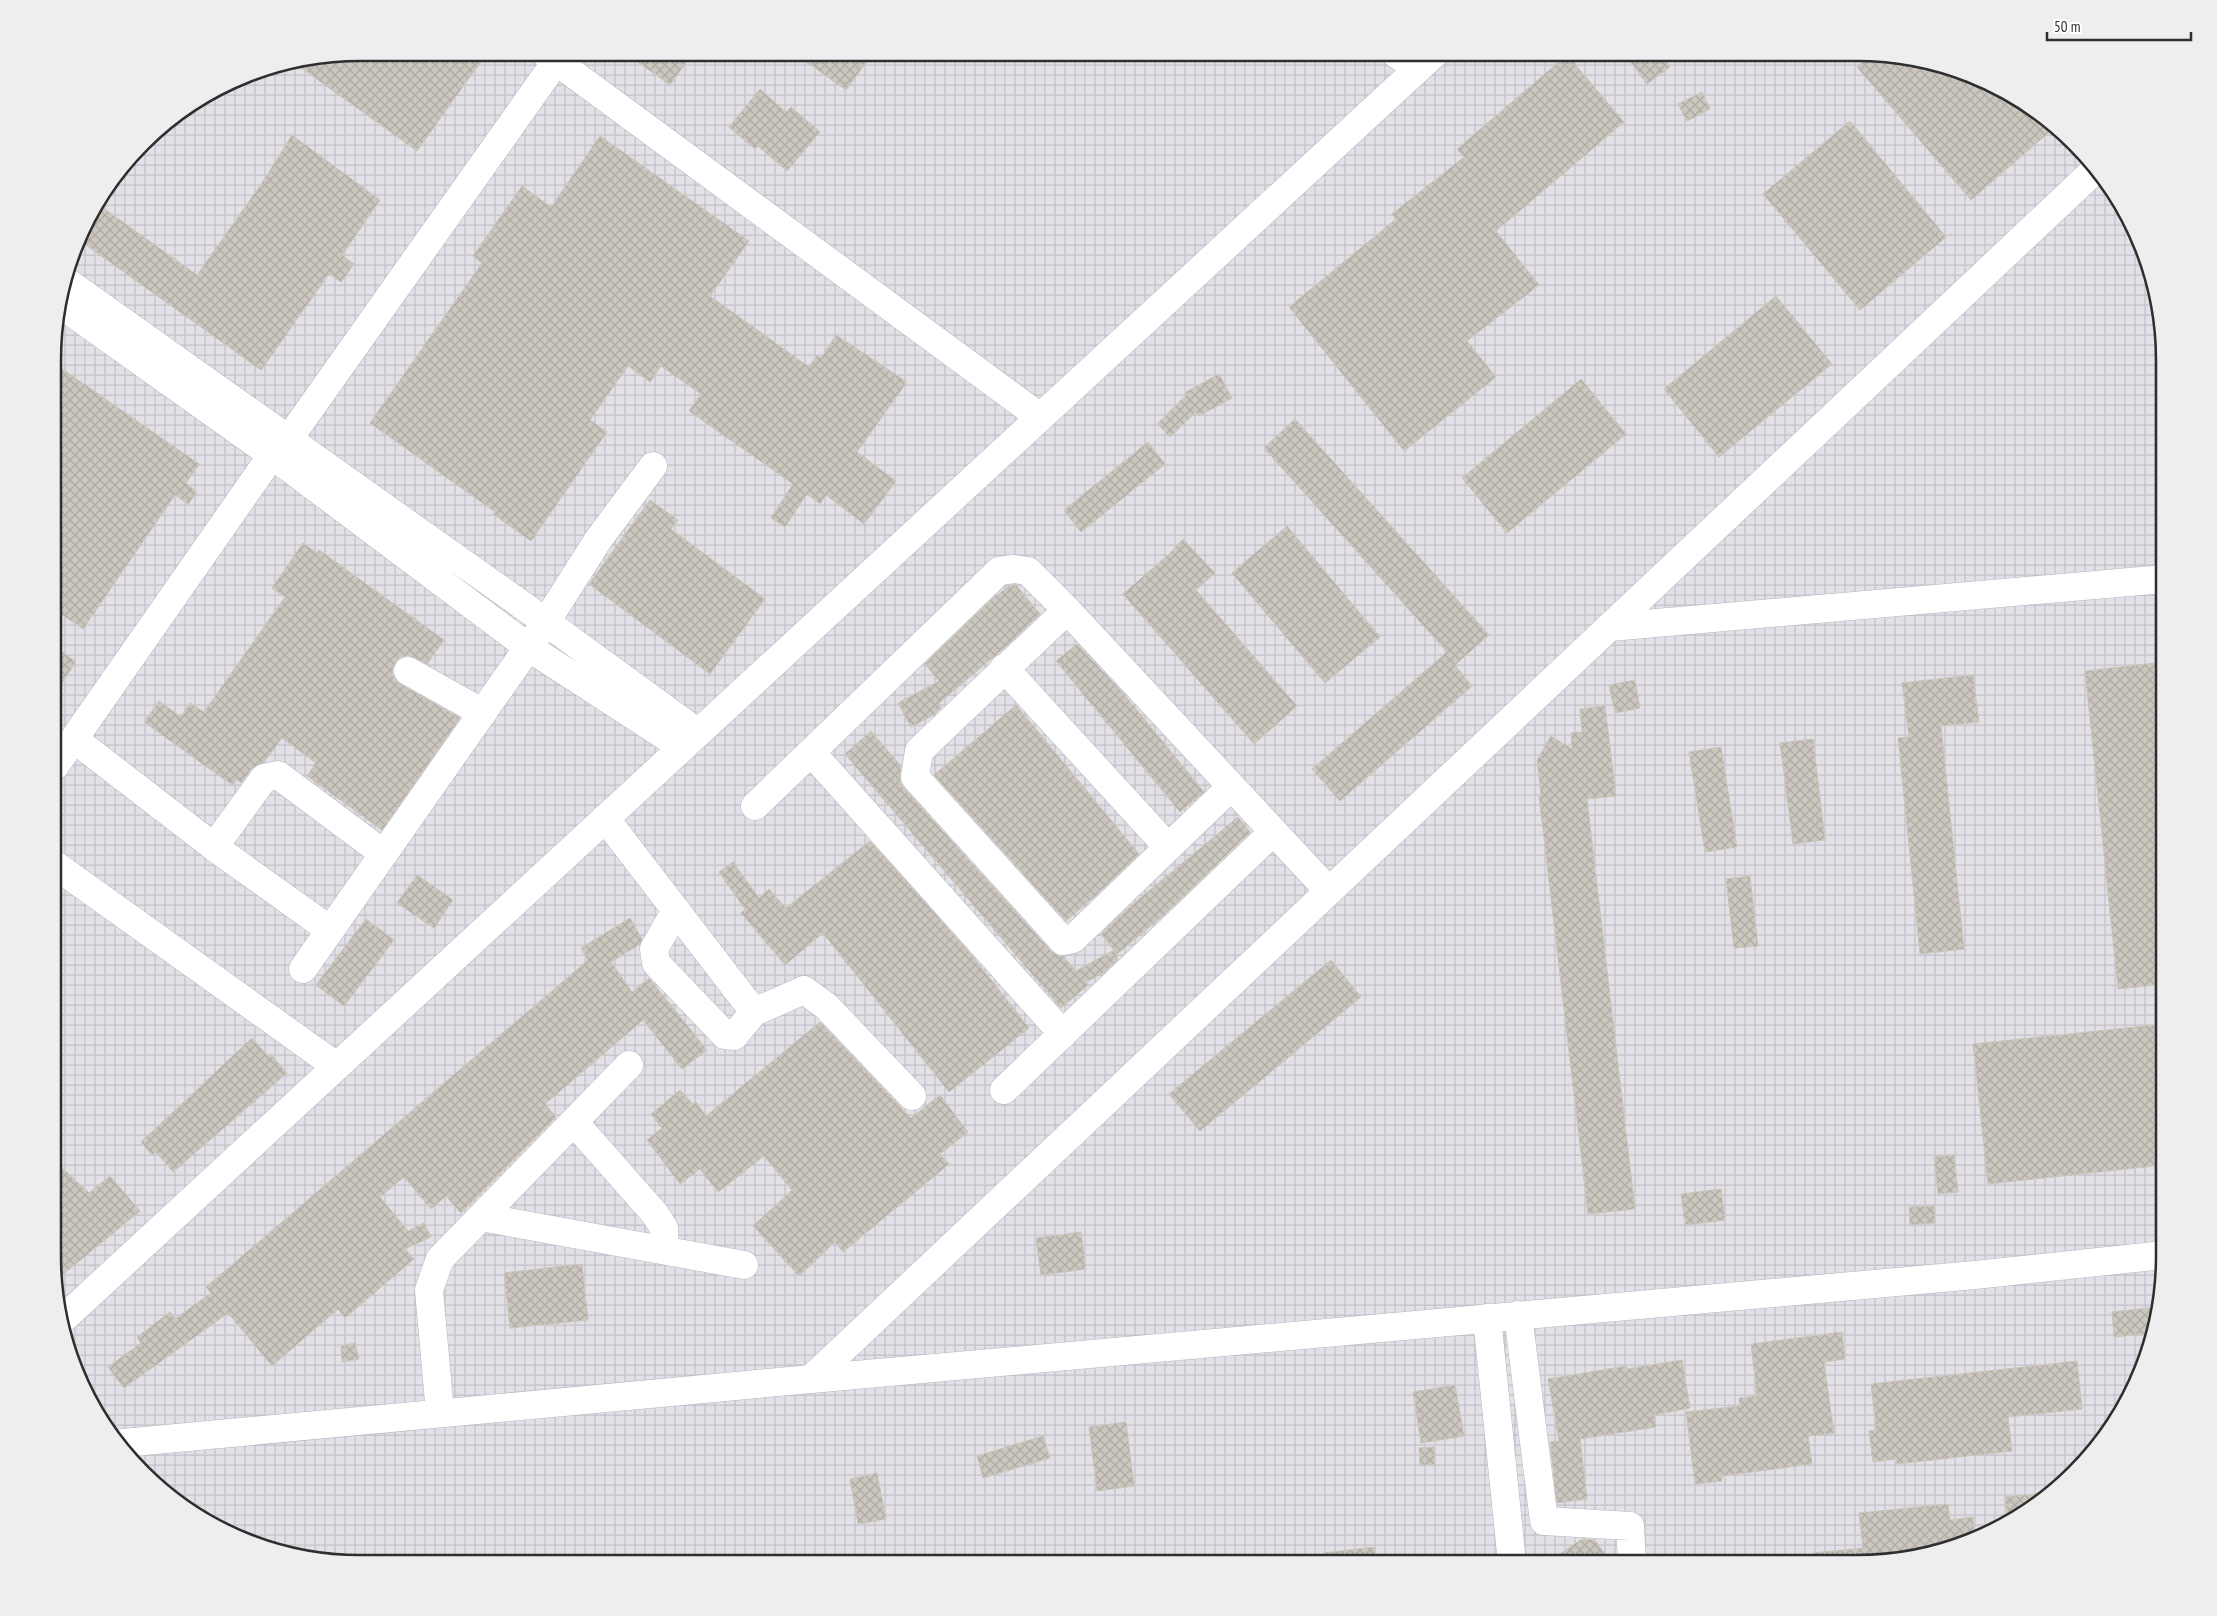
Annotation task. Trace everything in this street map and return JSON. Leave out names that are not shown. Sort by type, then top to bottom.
[{"type":"street","points":[[61,757],[550,61]]},
{"type":"street","points":[[562,61],[1040,417]]},
{"type":"street","points":[[67,1315],[1426,61]]},
{"type":"street","points":[[810,1379],[2091,174]]},
{"type":"street","points":[[70,285],[280,448],[528,647],[690,740]]},
{"type":"street","points":[[66,308],[546,622],[690,740]]},
{"type":"street","points":[[303,969],[546,622],[598,540],[653,466]]},
{"type":"street","points":[[755,806],[999,571],[1014,569],[1028,571],[1067,610],[1328,891]]},
{"type":"street","points":[[1610,627],[2156,580]]},
{"type":"street","points":[[1067,610],[919,751],[915,777],[1063,941],[1073,939],[1231,787]]},
{"type":"street","points":[[1004,668],[1168,847]]},
{"type":"street","points":[[408,671],[483,713]]},
{"type":"street","points":[[74,739],[214,847],[330,930]]},
{"type":"street","points":[[811,752],[1063,1034]]},
{"type":"street","points":[[214,847],[264,778],[278,775],[384,854]]},
{"type":"street","points":[[605,818],[754,1012]]},
{"type":"street","points":[[1004,1090],[1273,832]]},
{"type":"street","points":[[61,869],[336,1066]]},
{"type":"street","points":[[676,910],[654,950],[656,963],[725,1035],[734,1036],[754,1012],[804,990],[826,1006],[912,1096]]},
{"type":"street","points":[[440,1414],[430,1290],[440,1259],[630,1065]]},
{"type":"street","points":[[574,1122],[655,1214],[664,1228],[665,1250]]},
{"type":"street","points":[[481,1217],[744,1265]]},
{"type":"street","points":[[127,1443],[810,1379],[1974,1275],[2156,1256]]},
{"type":"street","points":[[1518,1315],[1544,1521],[1630,1526],[1632,1555]]},
{"type":"street","points":[[1487,1318],[1511,1555]]},
{"type":"shaded area","points":[[1857,61],[1915,67],[1953,77],[2006,101],[2039,123],[2082,163],[2105,194],[2125,228],[2146,283],[2153,321],[2156,360],[2155,1276],[2150,1314],[2140,1352],[2116,1405],[2094,1438],[2054,1481],[2023,1504],[1989,1524],[1934,1545],[1896,1552],[1857,1555],[360,1555],[302,1549],[264,1539],[211,1515],[178,1493],[135,1453],[101,1405],[84,1370],[71,1333],[62,1276],[61,360],[64,321],[71,283],[77,264],[101,211],[135,163],[163,135],[211,101],[246,84],[283,71],[340,62]]},
{"type":"building","points":[[360,61],[481,61],[417,151],[300,67]]},
{"type":"building","points":[[636,61],[687,61],[670,85]]},
{"type":"building","points":[[805,61],[867,61],[846,90]]},
{"type":"building","points":[[1560,61],[1572,61],[1624,122],[1496,231],[1539,285],[1467,341],[1496,377],[1404,451],[1289,307],[1396,219],[1392,214],[1464,157],[1457,149]]},
{"type":"building","points":[[1630,61],[1665,61],[1670,67],[1647,84]]},
{"type":"building","points":[[1864,61],[1877,62],[1915,67],[1953,77],[2006,101],[2050,132],[1971,200],[1857,67]]},
{"type":"building","points":[[760,89],[786,112],[791,107],[820,132],[787,171],[758,146],[755,149],[729,127]]},
{"type":"building","points":[[1702,92],[1710,109],[1687,121],[1678,104]]},
{"type":"building","points":[[1850,121],[1946,237],[1860,310],[1763,194]]},
{"type":"building","points":[[292,135],[380,200],[342,255],[354,264],[341,282],[329,274],[261,370],[85,244],[103,208],[197,275],[264,180]]},
{"type":"building","points":[[600,136],[749,241],[710,296],[809,367],[817,355],[821,358],[836,335],[907,382],[857,452],[896,481],[864,524],[826,495],[820,504],[807,494],[785,527],[771,518],[793,484],[689,411],[701,394],[661,366],[650,382],[628,366],[590,420],[607,432],[531,541],[493,514],[495,512],[370,423],[482,263],[473,256],[522,186],[551,207]]},
{"type":"building","points":[[1776,296],[1832,364],[1719,457],[1664,389]]},
{"type":"building","points":[[61,368],[199,464],[186,483],[197,492],[188,504],[175,495],[83,629],[61,614]]},
{"type":"building","points":[[1219,374],[1232,398],[1199,416],[1196,412],[1170,437],[1157,424],[1187,394],[1186,392]]},
{"type":"building","points":[[1581,379],[1626,434],[1507,533],[1462,478]]},
{"type":"building","points":[[1295,419],[1489,635],[1455,665],[1472,686],[1340,801],[1312,769],[1447,652],[1264,448]]},
{"type":"building","points":[[1148,442],[1165,464],[1081,532],[1064,510]]},
{"type":"building","points":[[650,500],[678,520],[671,529],[765,599],[710,674],[589,584]]},
{"type":"building","points":[[1287,526],[1380,637],[1325,683],[1232,573]]},
{"type":"building","points":[[1183,539],[1215,573],[1196,590],[1297,706],[1254,744],[1123,594],[1169,554]]},
{"type":"building","points":[[303,543],[317,553],[319,550],[444,640],[427,664],[408,655],[400,657],[394,664],[392,671],[394,679],[400,684],[460,718],[382,830],[307,776],[316,763],[282,738],[264,762],[252,768],[241,783],[236,779],[232,785],[144,722],[159,701],[181,717],[190,703],[204,712],[285,597],[272,588]]},
{"type":"building","points":[[1016,585],[1040,614],[1010,643],[939,703],[941,708],[935,714],[911,727],[898,703],[939,681],[925,664],[993,598],[1009,586]]},
{"type":"building","points":[[1077,644],[1123,693],[1204,792],[1180,812],[1056,661]]},
{"type":"building","points":[[61,651],[76,662],[61,684]]},
{"type":"building","points":[[2155,663],[2156,985],[2118,989],[2085,671]]},
{"type":"building","points":[[1973,675],[1979,722],[1941,726],[1964,949],[1920,954],[1898,738],[1909,737],[1902,683]]},
{"type":"building","points":[[1635,680],[1640,708],[1615,713],[1609,685]]},
{"type":"building","points":[[1016,705],[1139,854],[1066,921],[934,775]]},
{"type":"building","points":[[1605,706],[1616,796],[1587,799],[1635,1209],[1588,1214],[1539,796],[1541,796],[1537,760],[1551,736],[1572,749],[1571,733],[1582,732],[1580,709]]},
{"type":"building","points":[[871,731],[901,766],[900,781],[903,787],[1051,951],[1058,956],[1063,956],[1076,971],[1114,950],[1118,959],[1105,972],[1086,982],[1088,985],[1061,1008],[845,754]]},
{"type":"building","points":[[1813,739],[1825,840],[1793,844],[1780,743]]},
{"type":"building","points":[[1721,747],[1737,847],[1705,852],[1689,752]]},
{"type":"building","points":[[1238,817],[1250,832],[1164,915],[1117,954],[1101,934],[1127,909]]},
{"type":"building","points":[[870,841],[970,953],[1029,1028],[949,1092],[823,933],[785,965],[741,913],[745,909],[719,872],[733,862],[759,898],[769,889],[786,908]]},
{"type":"building","points":[[417,875],[453,900],[434,928],[397,903]]},
{"type":"building","points":[[1750,876],[1758,946],[1734,948],[1726,879]]},
{"type":"building","points":[[630,918],[642,939],[640,944],[611,962],[632,992],[649,978],[707,1050],[682,1069],[643,1020],[545,1104],[556,1117],[461,1213],[446,1196],[431,1209],[404,1177],[380,1197],[408,1231],[424,1223],[431,1237],[405,1249],[414,1259],[345,1318],[338,1309],[272,1366],[228,1313],[124,1388],[108,1367],[141,1343],[137,1337],[170,1312],[175,1319],[211,1293],[206,1287],[588,960],[581,948]]},
{"type":"building","points":[[366,919],[394,940],[344,1006],[316,985]]},
{"type":"building","points":[[1331,960],[1361,997],[1200,1131],[1169,1094]]},
{"type":"building","points":[[820,1022],[911,1118],[940,1095],[968,1132],[940,1154],[949,1164],[843,1252],[835,1242],[799,1276],[753,1226],[792,1190],[764,1156],[718,1192],[700,1169],[680,1184],[647,1140],[662,1128],[651,1114],[680,1090],[693,1104],[696,1102],[706,1116]]},
{"type":"building","points":[[2156,1025],[2156,1166],[1988,1184],[1973,1044]]},
{"type":"building","points":[[252,1038],[287,1073],[173,1172],[156,1152],[152,1155],[141,1142]]},
{"type":"building","points":[[1954,1155],[1958,1192],[1938,1194],[1934,1157]]},
{"type":"building","points":[[61,1167],[89,1193],[110,1176],[140,1211],[62,1275]]},
{"type":"building","points":[[1721,1189],[1725,1220],[1685,1225],[1681,1194]]},
{"type":"building","points":[[1934,1206],[1935,1223],[1910,1225],[1909,1207]]},
{"type":"building","points":[[1081,1232],[1086,1269],[1041,1275],[1036,1238]]},
{"type":"building","points":[[582,1264],[588,1320],[510,1328],[504,1273]]},
{"type":"building","points":[[2151,1308],[2146,1334],[2114,1337],[2112,1312]]},
{"type":"building","points":[[1842,1332],[1845,1359],[1824,1362],[1834,1433],[1808,1436],[1812,1464],[1722,1476],[1722,1481],[1695,1484],[1686,1412],[1740,1406],[1739,1398],[1757,1396],[1751,1344]]},
{"type":"building","points":[[355,1343],[359,1359],[342,1362],[341,1346]]},
{"type":"building","points":[[1682,1360],[1690,1408],[1654,1415],[1656,1427],[1580,1439],[1587,1499],[1557,1503],[1550,1442],[1559,1441],[1548,1379],[1626,1366],[1627,1369]]},
{"type":"building","points":[[2077,1361],[2082,1409],[2008,1417],[2012,1451],[1897,1464],[1896,1459],[1873,1462],[1869,1431],[1876,1430],[1871,1384]]},
{"type":"building","points":[[1455,1385],[1464,1436],[1421,1443],[1413,1392]]},
{"type":"building","points":[[1126,1422],[1134,1486],[1097,1491],[1089,1427]]},
{"type":"building","points":[[1043,1436],[1050,1458],[983,1478],[977,1456]]},
{"type":"building","points":[[1434,1447],[1435,1465],[1420,1465],[1419,1448]]},
{"type":"building","points":[[877,1473],[886,1519],[858,1524],[850,1479]]},
{"type":"building","points":[[2038,1494],[2007,1514],[2005,1497]]},
{"type":"building","points":[[1948,1504],[1950,1520],[1973,1517],[1974,1531],[1934,1545],[1896,1552],[1857,1555],[1813,1555],[1813,1553],[1863,1548],[1859,1513]]},
{"type":"building","points":[[1582,1539],[1595,1540],[1605,1555],[1561,1555]]},
{"type":"building","points":[[1375,1547],[1376,1555],[1324,1555],[1324,1553]]}]
